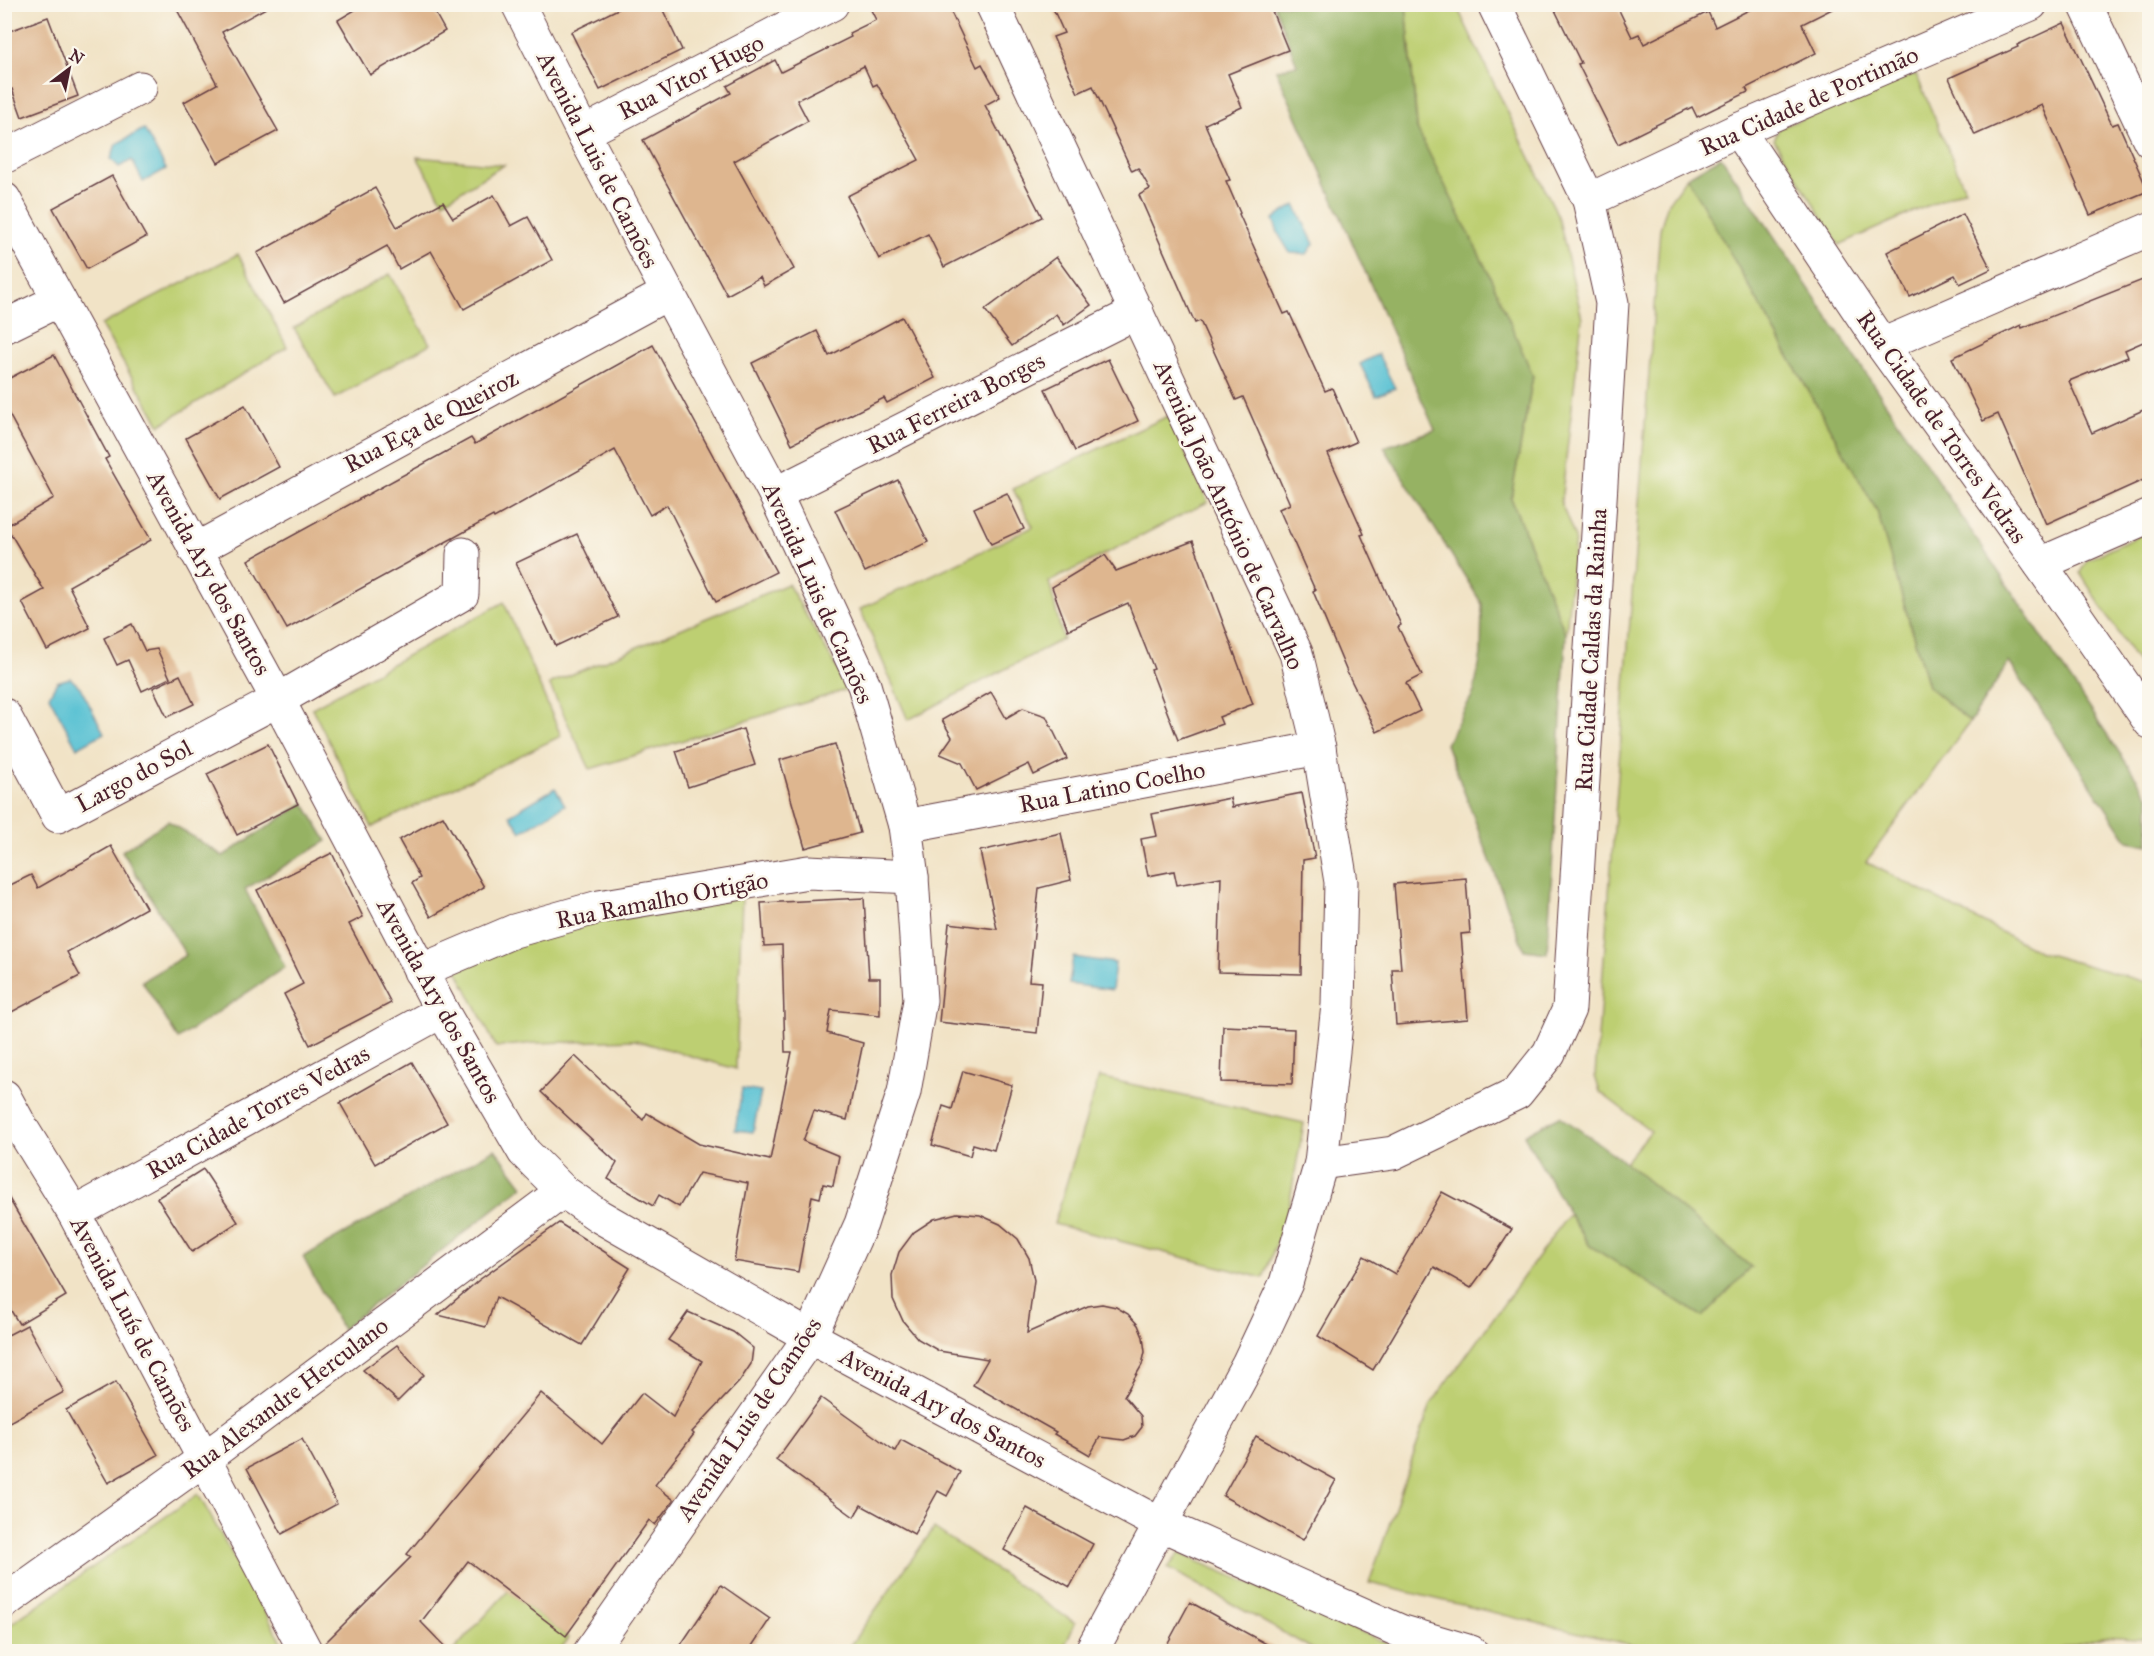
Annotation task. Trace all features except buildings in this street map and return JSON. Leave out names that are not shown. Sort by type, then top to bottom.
[{"type":"street","name":"Avenida Luis de Camões","points":[[518,4],[583,133],[776,494],[864,685],[905,826],[912,877],[920,1000],[904,1092],[861,1224],[810,1337],[590,1652]]},
{"type":"street","name":"Rua Vitor Hugo","points":[[583,133],[832,4]]},
{"type":"street","name":"Avenida João António de Carvalho","points":[[992,4],[1296,653],[1319,748],[1341,882],[1338,1005],[1321,1163],[1286,1283],[1248,1364],[1091,1652]]},
{"type":"street","name":"Rua Cidade Caldas da Rainha","points":[[1321,1163],[1393,1153],[1517,1093],[1549,1053],[1569,1010],[1612,303],[1589,200],[1494,4]]},
{"type":"street","name":"Rua Cidade de Portimão","points":[[1589,200],[1738,130],[2031,4]]},
{"type":"street","points":[[2085,4],[2150,141]]},
{"type":"street","points":[[4,157],[140,88]]},
{"type":"street","name":"Rua Cidade de Torres Vedras","points":[[1738,130],[1882,345],[2040,564],[2150,722]]},
{"type":"street","name":"Avenida Ary dos Santos","points":[[4,200],[278,700],[442,1011],[524,1152],[563,1191],[599,1216],[810,1337],[1160,1524],[1400,1631],[1471,1652]]},
{"type":"street","points":[[1882,345],[2150,229]]},
{"type":"street","name":"Rua Eça de Queiroz","points":[[195,550],[668,293]]},
{"type":"street","points":[[4,327],[59,300]]},
{"type":"street","name":"Rua Ferreira Borges","points":[[776,494],[1137,312]]},
{"type":"street","points":[[2040,564],[2150,516]]},
{"type":"street","points":[[278,700],[462,594],[463,554]]},
{"type":"street","name":"Largo do Sol","points":[[4,715],[58,816],[278,700]]},
{"type":"street","name":"Rua Latino Coelho","points":[[905,826],[1319,748]]},
{"type":"street","name":"Rua Ramalho Ortigão","points":[[420,971],[514,931],[599,908],[808,872],[912,877]]},
{"type":"street","name":"Rua Cidade Torres Vedras","points":[[74,1213],[442,1011]]},
{"type":"street","name":"Avenida Luís de Camões","points":[[4,1096],[13,1131],[74,1213],[306,1652]]},
{"type":"street","name":"Rua Alexandre Herculano","points":[[4,1602],[204,1459],[563,1191]]},
{"type":"green space","points":[[1274,5],[1406,5],[1417,129],[1490,276],[1533,376],[1511,498],[1566,635],[1547,953],[1524,950],[1446,744],[1474,692],[1481,654],[1482,604],[1384,447],[1435,430],[1276,70],[1297,65]]},
{"type":"green space","points":[[1406,5],[1456,5],[1558,216],[1582,318],[1561,503],[1575,538],[1566,635],[1511,498],[1533,376],[1418,135]]},
{"type":"green space","points":[[1916,74],[1965,189],[1839,245],[1774,140],[1779,128]]},
{"type":"green space","points":[[417,157],[504,165],[443,202]]},
{"type":"green space","points":[[1721,157],[2149,797],[2149,845],[2128,841],[2009,662],[1970,722],[1928,686],[1877,511],[1687,177]]},
{"type":"green space","points":[[1687,177],[1877,511],[1928,686],[1970,722],[1866,862],[2040,952],[2149,983],[2149,1639],[2103,1636],[2048,1652],[1656,1651],[1369,1583],[1431,1404],[1569,1214],[1590,1246],[1751,1267],[1625,1162],[1651,1131],[1600,1092],[1595,1076],[1660,229],[1668,203]]},
{"type":"green space","points":[[238,254],[287,347],[160,425],[101,325]]},
{"type":"green space","points":[[390,274],[430,344],[335,398],[294,328]]},
{"type":"green space","points":[[1168,416],[1208,502],[1049,582],[1063,639],[908,720],[860,609],[1033,527],[1013,489]]},
{"type":"green space","points":[[2149,531],[2149,681],[2080,573],[2087,560]]},
{"type":"green space","points":[[788,584],[849,689],[590,769],[549,684]]},
{"type":"green space","points":[[504,602],[561,736],[372,827],[312,708]]},
{"type":"green space","points":[[304,803],[327,841],[245,889],[285,967],[178,1039],[142,981],[186,955],[122,851],[168,821],[223,856]]},
{"type":"green space","points":[[742,897],[736,1069],[635,1040],[535,1043],[496,1047],[455,966],[528,934]]},
{"type":"green space","points":[[1099,1077],[1304,1123],[1287,1216],[1263,1278],[1054,1224]]},
{"type":"green space","points":[[1560,1116],[1625,1162],[1751,1267],[1703,1317],[1590,1246],[1524,1135]]},
{"type":"green space","points":[[495,1149],[523,1186],[342,1329],[303,1257]]},
{"type":"green space","points":[[198,1494],[287,1651],[5,1651],[5,1628]]},
{"type":"green space","points":[[934,1528],[1075,1623],[1062,1651],[846,1651]]},
{"type":"green space","points":[[1179,1553],[1405,1651],[1316,1651],[1168,1568]]},
{"type":"green space","points":[[508,1591],[569,1638],[559,1651],[452,1652]]},
{"type":"water","points":[[144,129],[166,169],[143,182],[132,160],[119,167],[111,159],[116,144]]},
{"type":"water","points":[[1295,205],[1314,244],[1307,254],[1290,253],[1273,219]]},
{"type":"water","points":[[1378,354],[1395,388],[1376,396],[1360,364]]},
{"type":"water","points":[[70,678],[80,687],[104,733],[77,748],[49,696],[57,682]]},
{"type":"water","points":[[555,788],[565,805],[521,832],[510,815]]},
{"type":"water","points":[[1073,957],[1115,963],[1112,990],[1069,984]]},
{"type":"water","points":[[742,1089],[761,1092],[753,1132],[735,1130]]}]
